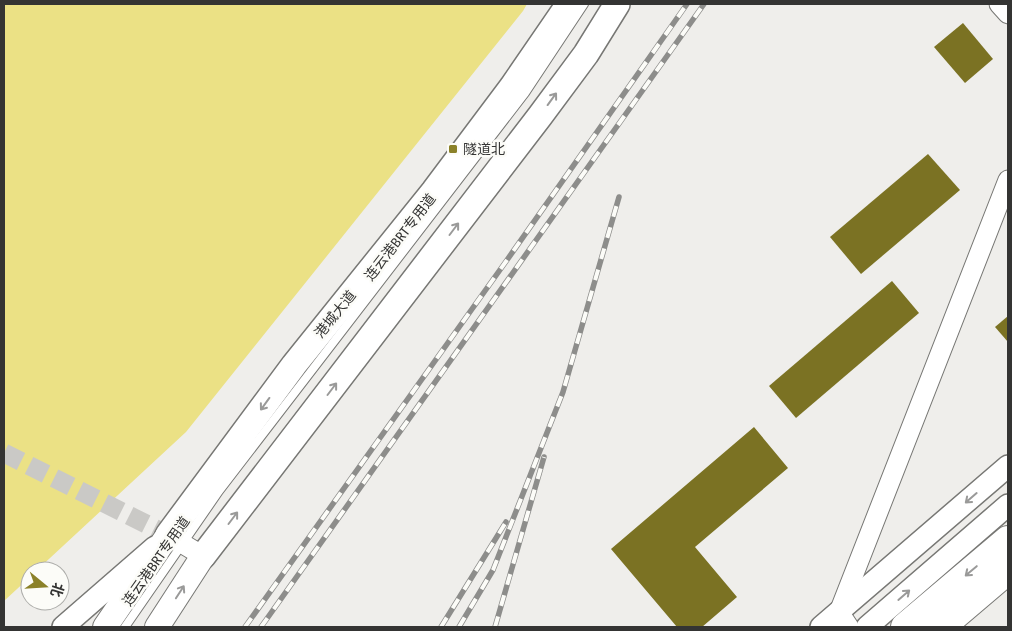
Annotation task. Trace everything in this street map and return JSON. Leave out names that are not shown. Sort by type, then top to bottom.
[{"type":"highway","name":"港城大道","points":[[185,545],[294,365],[434,191],[506,95],[569,4]]},
{"type":"highway","name":"港城大道","points":[[185,545],[540,116],[586,54],[616,4]]},
{"type":"highway","points":[[905,627],[1008,540]]},
{"type":"highway","points":[[940,627],[1008,570]]},
{"type":"main road","points":[[821,627],[844,620],[1008,466]]},
{"type":"main road","points":[[867,627],[1008,505]]},
{"type":"main road","points":[[63,627],[185,545]]},
{"type":"main road","name":"港城大道","points":[[105,627],[185,545]]},
{"type":"main road","name":"港城大道","points":[[157,627],[185,545]]},
{"type":"street","points":[[999,4],[1008,14]]},
{"type":"street","points":[[844,620],[916,412],[1008,180]]},
{"type":"lane","name":"连云港BRT专用道","points":[[125,627],[185,545],[220,491],[525,93],[584,4]]},
{"type":"shaded area","points":[[4,4],[527,4],[186,432],[47,561],[20,561],[20,586],[4,601]]},
{"type":"building","points":[[963,23],[993,59],[965,83],[934,47]]},
{"type":"building","points":[[928,154],[960,190],[861,274],[830,237]]},
{"type":"building","points":[[892,281],[919,313],[796,418],[769,386]]},
{"type":"building","points":[[1008,316],[1008,342],[995,327]]},
{"type":"building","points":[[754,427],[788,468],[695,547],[737,597],[702,627],[677,627],[611,549]]},
{"type":"tunnel","points":[[4,453],[168,535]]},
{"type":"railway","points":[[245,627],[687,4]]},
{"type":"railway","points":[[261,627],[704,4]]},
{"type":"railway","points":[[459,627],[493,570],[563,392],[619,197]]},
{"type":"railway","points":[[495,627],[544,457]]},
{"type":"railway","points":[[441,627],[506,522]]},
{"type":"place","name":"隧道北","points":[[453,149]]}]
